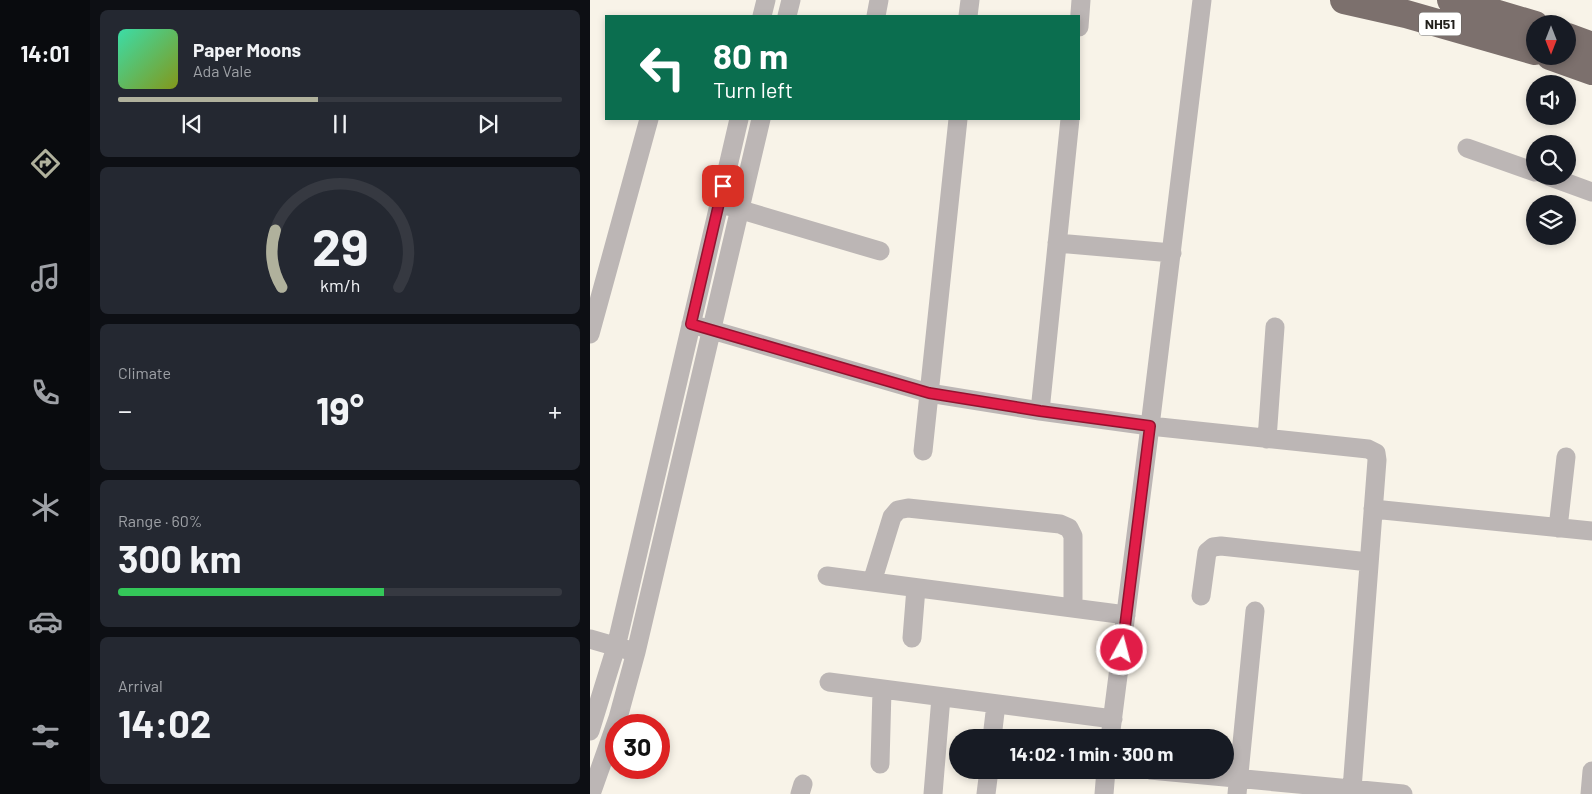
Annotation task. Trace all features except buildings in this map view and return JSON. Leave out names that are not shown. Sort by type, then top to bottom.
[{"type":"highway","name":"NH51","points":[[1344,0],[1406,14],[1526,48]]},
{"type":"highway","name":"NH51","points":[[1451,0],[1526,22]]},
{"type":"highway","points":[[1576,40],[1592,46]]},
{"type":"highway","points":[[1575,65],[1592,71]]},
{"type":"street","points":[[762,15],[766,0]]},
{"type":"street","points":[[786,15],[791,0]]},
{"type":"street","points":[[876,15],[879,0]]},
{"type":"street","points":[[968,15],[970,0]]},
{"type":"street","points":[[1080,18],[1082,0]]},
{"type":"street","points":[[829,682],[996,704],[1111,728],[1172,253],[1202,0]]},
{"type":"street","points":[[590,334],[649,120]]},
{"type":"street","points":[[590,732],[616,647],[739,120]]},
{"type":"street","points":[[591,794],[618,718],[636,652],[761,120]]},
{"type":"street","points":[[923,451],[958,120]]},
{"type":"street","points":[[1040,411],[1070,120]]},
{"type":"street","points":[[1467,148],[1526,169]]},
{"type":"street","points":[[1573,185],[1592,192]]},
{"type":"street","points":[[720,203],[880,251]]},
{"type":"street","points":[[1057,244],[1172,253]]},
{"type":"street","points":[[691,324],[929,393],[1150,426],[1368,449],[1376,453],[1357,791]]},
{"type":"street","points":[[1267,438],[1275,327]]},
{"type":"street","points":[[1558,528],[1566,457]]},
{"type":"street","points":[[872,582],[892,517],[898,510],[908,508],[1060,524],[1069,528],[1072,536],[1073,608]]},
{"type":"street","points":[[1373,509],[1592,532]]},
{"type":"street","points":[[1201,596],[1207,552],[1212,547],[1221,546],[1369,562]]},
{"type":"street","points":[[827,576],[1126,615]]},
{"type":"street","points":[[912,638],[916,588]]},
{"type":"street","points":[[1238,786],[1255,611]]},
{"type":"street","points":[[590,639],[636,652]]},
{"type":"street","points":[[880,764],[882,690]]},
{"type":"street","points":[[933,794],[941,697]]},
{"type":"street","points":[[993,729],[996,704]]},
{"type":"street","points":[[1590,794],[1592,771]]},
{"type":"street","points":[[986,794],[988,779]]},
{"type":"street","points":[[1104,794],[1105,779]]},
{"type":"street","points":[[1200,779],[1238,786],[1403,794]]},
{"type":"route","points":[[723,186],[691,324],[929,393],[1150,426],[1122,650]]}]
